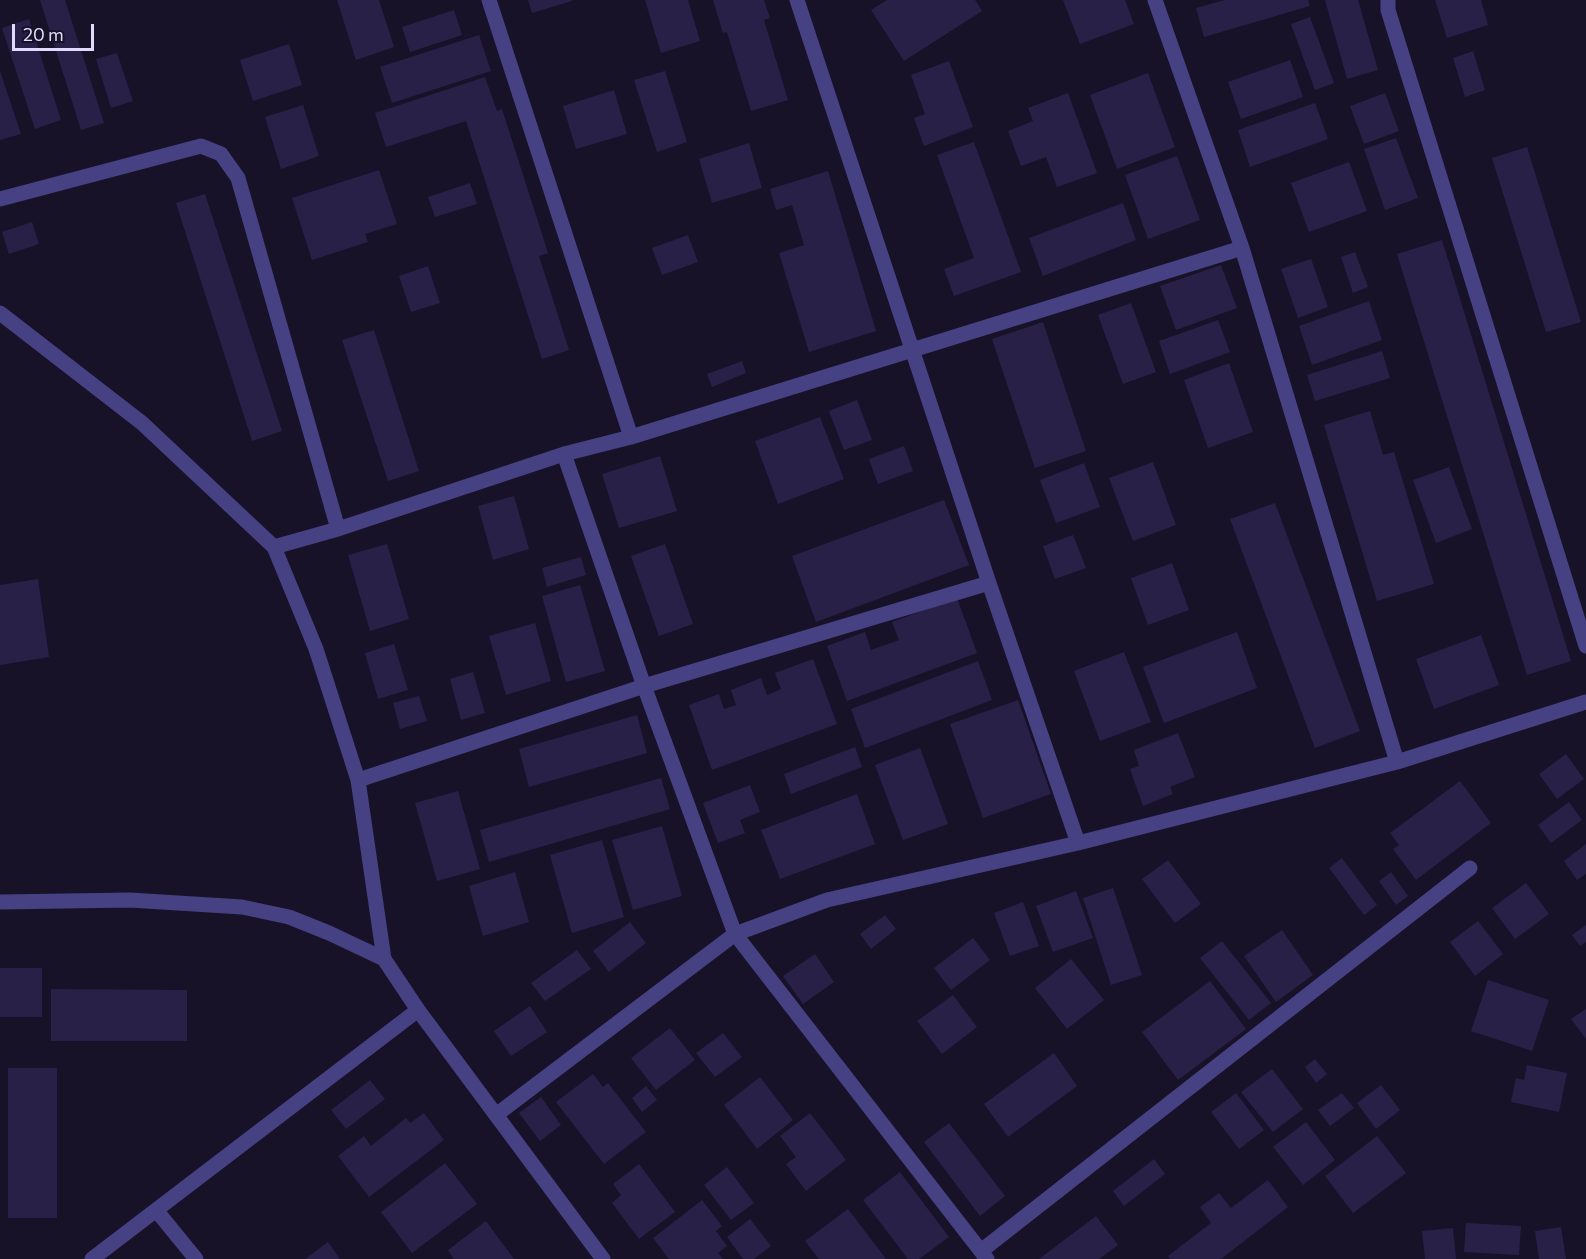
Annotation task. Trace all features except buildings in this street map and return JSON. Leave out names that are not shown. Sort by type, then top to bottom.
[{"type":"street","points":[[489,0],[631,437]]},
{"type":"street","points":[[797,0],[989,583],[1078,843]]},
{"type":"street","points":[[1155,0],[1242,248],[1397,762]]},
{"type":"street","points":[[1388,0],[1388,10],[1586,646]]},
{"type":"street","points":[[0,199],[201,146],[221,154],[238,178],[338,529]]},
{"type":"street","points":[[274,547],[338,529],[564,454],[631,437],[1242,248]]},
{"type":"street","points":[[0,313],[142,423],[274,547],[316,649],[358,780],[384,959],[418,1010],[603,1259]]},
{"type":"street","points":[[564,454],[644,686],[735,934],[984,1255],[1470,868]]},
{"type":"street","points":[[358,780],[644,686],[989,583]]},
{"type":"street","points":[[496,1115],[735,934],[827,900],[1078,843],[1397,762],[1586,702]]},
{"type":"street","points":[[0,902],[130,900],[242,907],[289,917],[384,959]]},
{"type":"street","points":[[92,1259],[418,1010]]},
{"type":"street","points":[[156,1210],[196,1259]]}]
